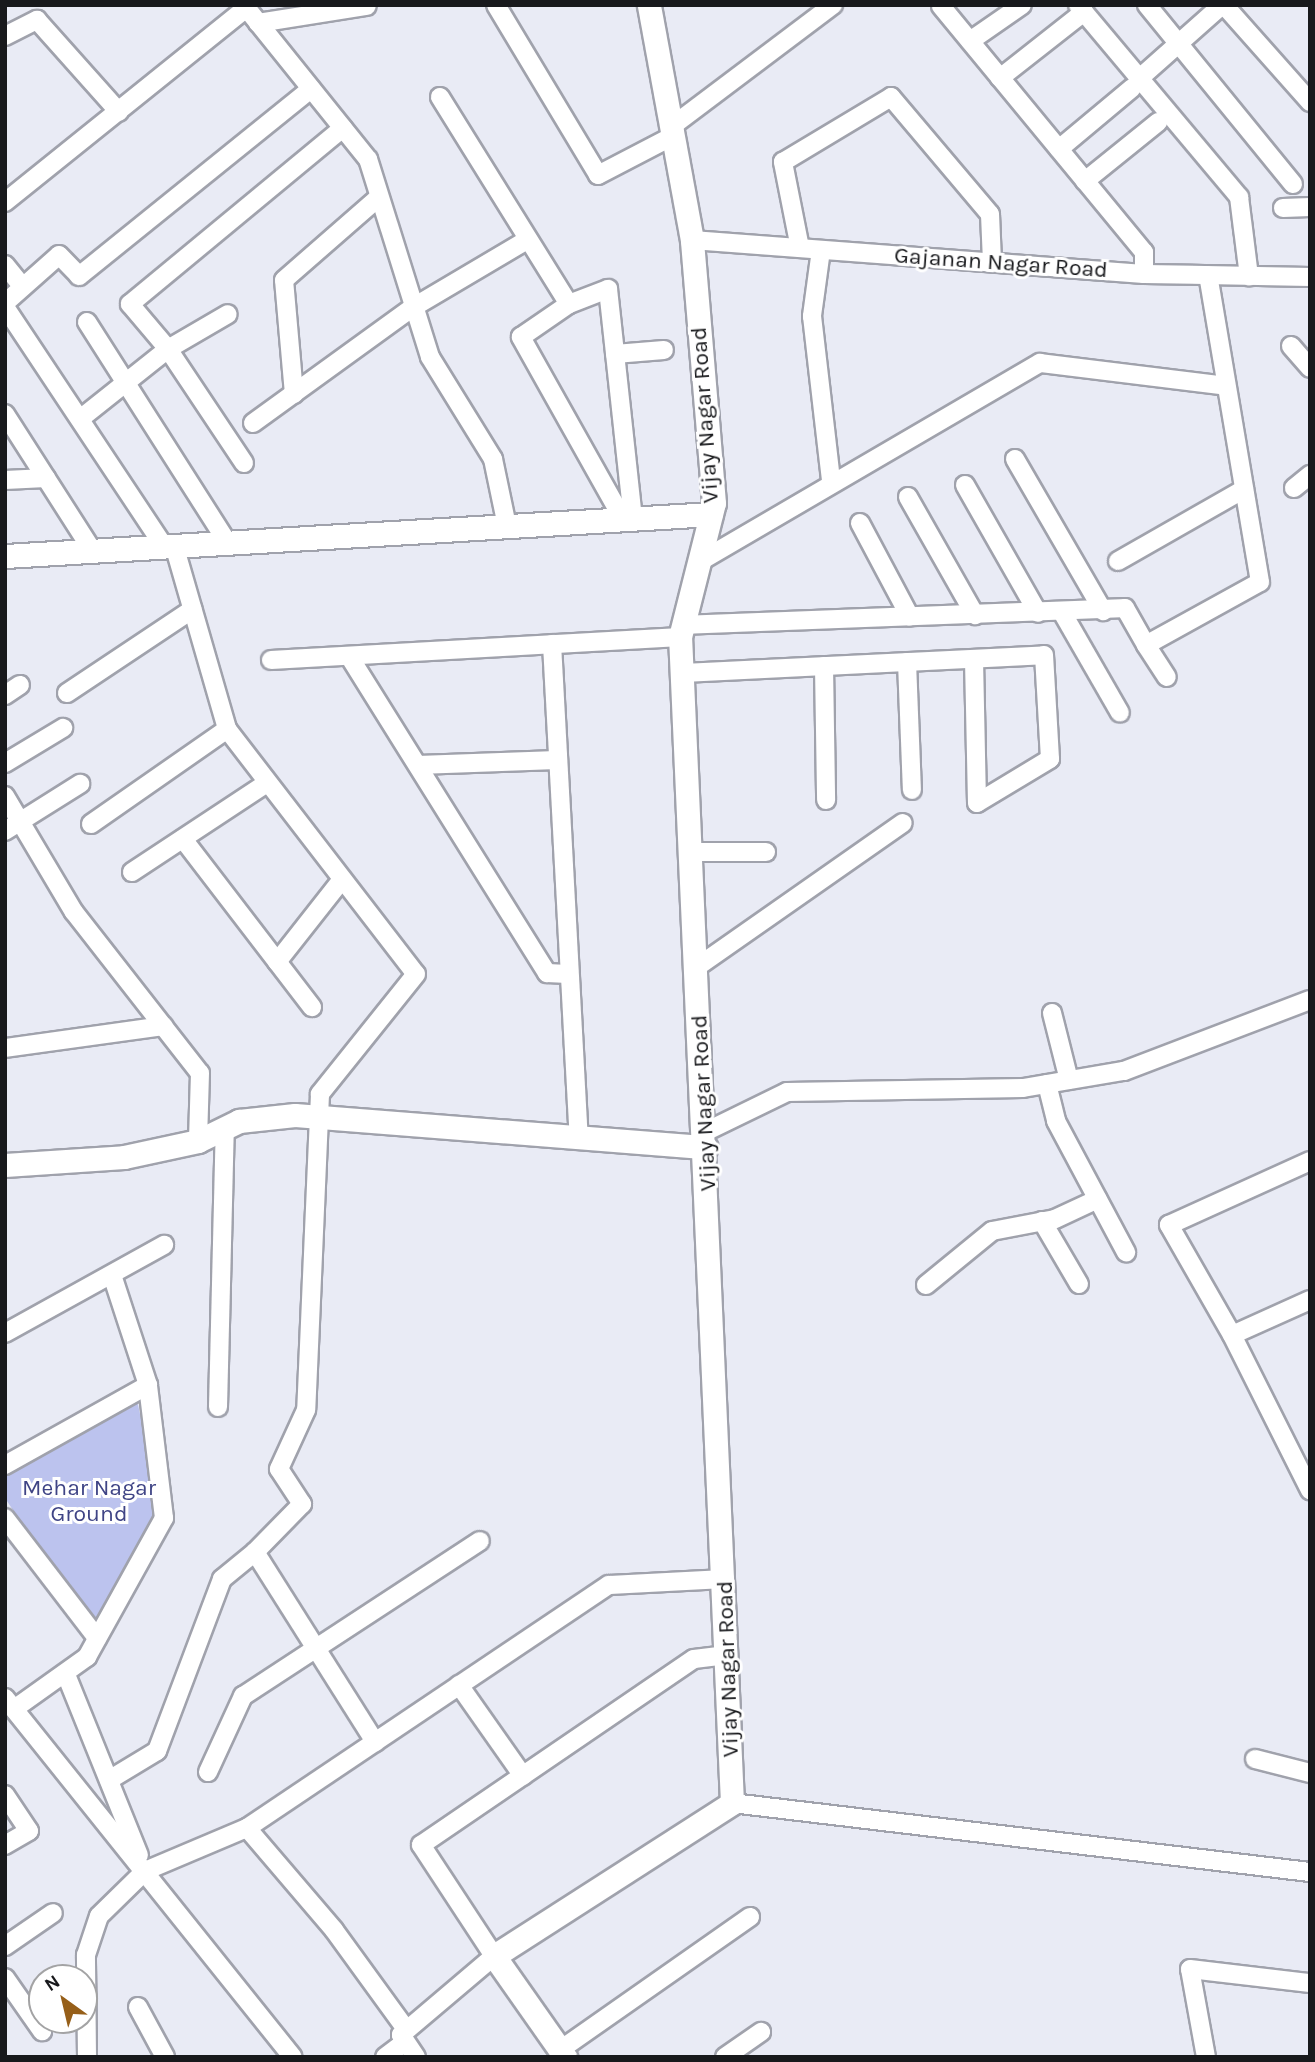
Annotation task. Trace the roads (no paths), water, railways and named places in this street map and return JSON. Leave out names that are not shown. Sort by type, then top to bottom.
[{"type":"street","points":[[496,5],[598,175],[672,132],[833,5]]},
{"type":"street","name":"Vijay Nagar Road","points":[[649,5],[692,240],[711,514],[681,631],[706,1140],[732,1803]]},
{"type":"street","points":[[970,41],[1022,5]]},
{"type":"street","points":[[1147,5],[1180,42],[1293,184]]},
{"type":"street","points":[[1059,149],[1223,5],[1310,102]]},
{"type":"street","points":[[258,23],[367,6]]},
{"type":"street","points":[[941,6],[1144,253],[1144,274]]},
{"type":"street","points":[[5,202],[245,7],[368,159],[412,307],[430,357],[493,459],[507,526]]},
{"type":"street","points":[[1000,78],[1081,9],[1137,82],[1240,197],[1249,276]]},
{"type":"street","points":[[5,36],[37,20],[118,112]]},
{"type":"street","points":[[109,1780],[157,1751],[222,1578],[255,1552],[302,1504],[279,1469],[306,1410],[320,1094],[415,974],[340,883],[227,729],[193,609],[169,545],[80,419],[5,305],[59,255],[79,276],[311,89]]},
{"type":"street","points":[[440,97],[569,304]]},
{"type":"street","points":[[800,248],[783,162],[891,97],[990,214],[992,262]]},
{"type":"street","points":[[1085,181],[1158,122]]},
{"type":"street","points":[[244,463],[168,349],[130,304],[343,128]]},
{"type":"street","points":[[294,394],[284,280],[378,198]]},
{"type":"street","points":[[1283,208],[1310,207]]},
{"type":"street","points":[[253,423],[412,307],[527,240]]},
{"type":"street","name":"Gajanan Nagar Road","points":[[692,240],[1144,274],[1310,277]]},
{"type":"street","points":[[821,250],[812,316],[831,481]]},
{"type":"street","points":[[5,265],[23,287]]},
{"type":"street","points":[[1146,645],[1260,582],[1208,275]]},
{"type":"street","points":[[608,289],[628,519],[521,337],[569,304],[608,289]]},
{"type":"street","points":[[80,419],[168,349],[229,314]]},
{"type":"street","points":[[87,322],[225,539]]},
{"type":"street","points":[[1310,347],[1291,346],[1310,369]]},
{"type":"street","points":[[615,354],[664,350]]},
{"type":"street","points":[[699,562],[831,481],[1040,363],[1226,386]]},
{"type":"street","points":[[7,419],[92,550]]},
{"type":"street","points":[[1016,459],[1104,611]]},
{"type":"street","points":[[1294,488],[1310,475]]},
{"type":"street","points":[[5,481],[46,478]]},
{"type":"street","points":[[965,485],[1038,613]]},
{"type":"street","points":[[1118,561],[1244,489]]},
{"type":"street","points":[[908,496],[975,615]]},
{"type":"street","points":[[5,556],[225,539],[711,514]]},
{"type":"street","points":[[860,523],[910,617]]},
{"type":"street","points":[[271,660],[552,644],[681,631],[910,617],[1104,611],[1125,608],[1167,677]]},
{"type":"street","points":[[66,693],[193,609]]},
{"type":"street","points":[[1062,612],[1120,713]]},
{"type":"street","points":[[552,644],[579,1137]]},
{"type":"street","points":[[682,673],[1045,655],[1050,760],[977,803],[974,659]]},
{"type":"street","points":[[349,656],[547,973],[568,974]]},
{"type":"street","points":[[907,662],[912,790]]},
{"type":"street","points":[[824,666],[826,800]]},
{"type":"street","points":[[5,763],[63,728]]},
{"type":"street","points":[[91,824],[227,729]]},
{"type":"street","points":[[418,765],[557,760]]},
{"type":"street","points":[[5,831],[80,783]]},
{"type":"street","points":[[132,872],[267,783]]},
{"type":"street","points":[[5,796],[74,912],[200,1073],[198,1141]]},
{"type":"street","points":[[697,967],[903,823]]},
{"type":"street","points":[[183,839],[312,1007]]},
{"type":"street","points":[[691,852],[766,852]]},
{"type":"street","points":[[277,962],[340,883]]},
{"type":"street","points":[[5,1165],[124,1157],[198,1141],[239,1121],[318,1117],[579,1137],[706,1140],[787,1092],[1047,1084],[1124,1071],[1310,1000]]},
{"type":"street","points":[[1052,1013],[1069,1080]]},
{"type":"street","points":[[5,1048],[163,1026]]},
{"type":"street","points":[[1047,1084],[1056,1121],[1126,1252]]},
{"type":"street","points":[[218,1407],[225,1128]]},
{"type":"street","points":[[1310,1161],[1169,1225],[1232,1335],[1310,1490]]},
{"type":"street","points":[[926,1284],[992,1231],[1042,1221],[1098,1199]]},
{"type":"street","points":[[1042,1221],[1079,1284]]},
{"type":"street","points":[[5,1333],[164,1244]]},
{"type":"street","points":[[112,1275],[148,1385],[164,1518],[97,1639],[67,1676],[9,1704],[293,2057]]},
{"type":"street","points":[[1232,1335],[1310,1300]]},
{"type":"street","points":[[5,1465],[148,1385]]},
{"type":"street","points":[[5,1518],[97,1639]]},
{"type":"street","points":[[208,1772],[243,1696],[480,1541]]},
{"type":"street","points":[[255,1552],[315,1651],[375,1742]]},
{"type":"street","points":[[88,2057],[86,1955],[99,1916],[145,1871],[247,1828],[609,1585],[725,1579]]},
{"type":"street","points":[[727,1655],[694,1659],[421,1844],[494,1956],[562,2053],[750,1917]]},
{"type":"street","points":[[67,1676],[145,1871]]},
{"type":"street","points":[[459,1685],[523,1776]]},
{"type":"street","points":[[1255,1759],[1310,1773]]},
{"type":"street","points":[[5,1795],[29,1831],[5,1845]]},
{"type":"street","points":[[385,2057],[409,2043],[494,1956],[732,1803],[1310,1872]]},
{"type":"street","points":[[247,1828],[334,1930],[409,2043]]},
{"type":"street","points":[[5,1946],[53,1913]]},
{"type":"street","points":[[1206,2057],[1190,1969],[1310,1983]]},
{"type":"street","points":[[5,1978],[28,2011]]},
{"type":"street","points":[[138,2007],[164,2057]]},
{"type":"street","points":[[725,2057],[761,2032]]},
{"type":"park label","name":"Mehar Nagar Ground","points":[[89,1501]]}]
